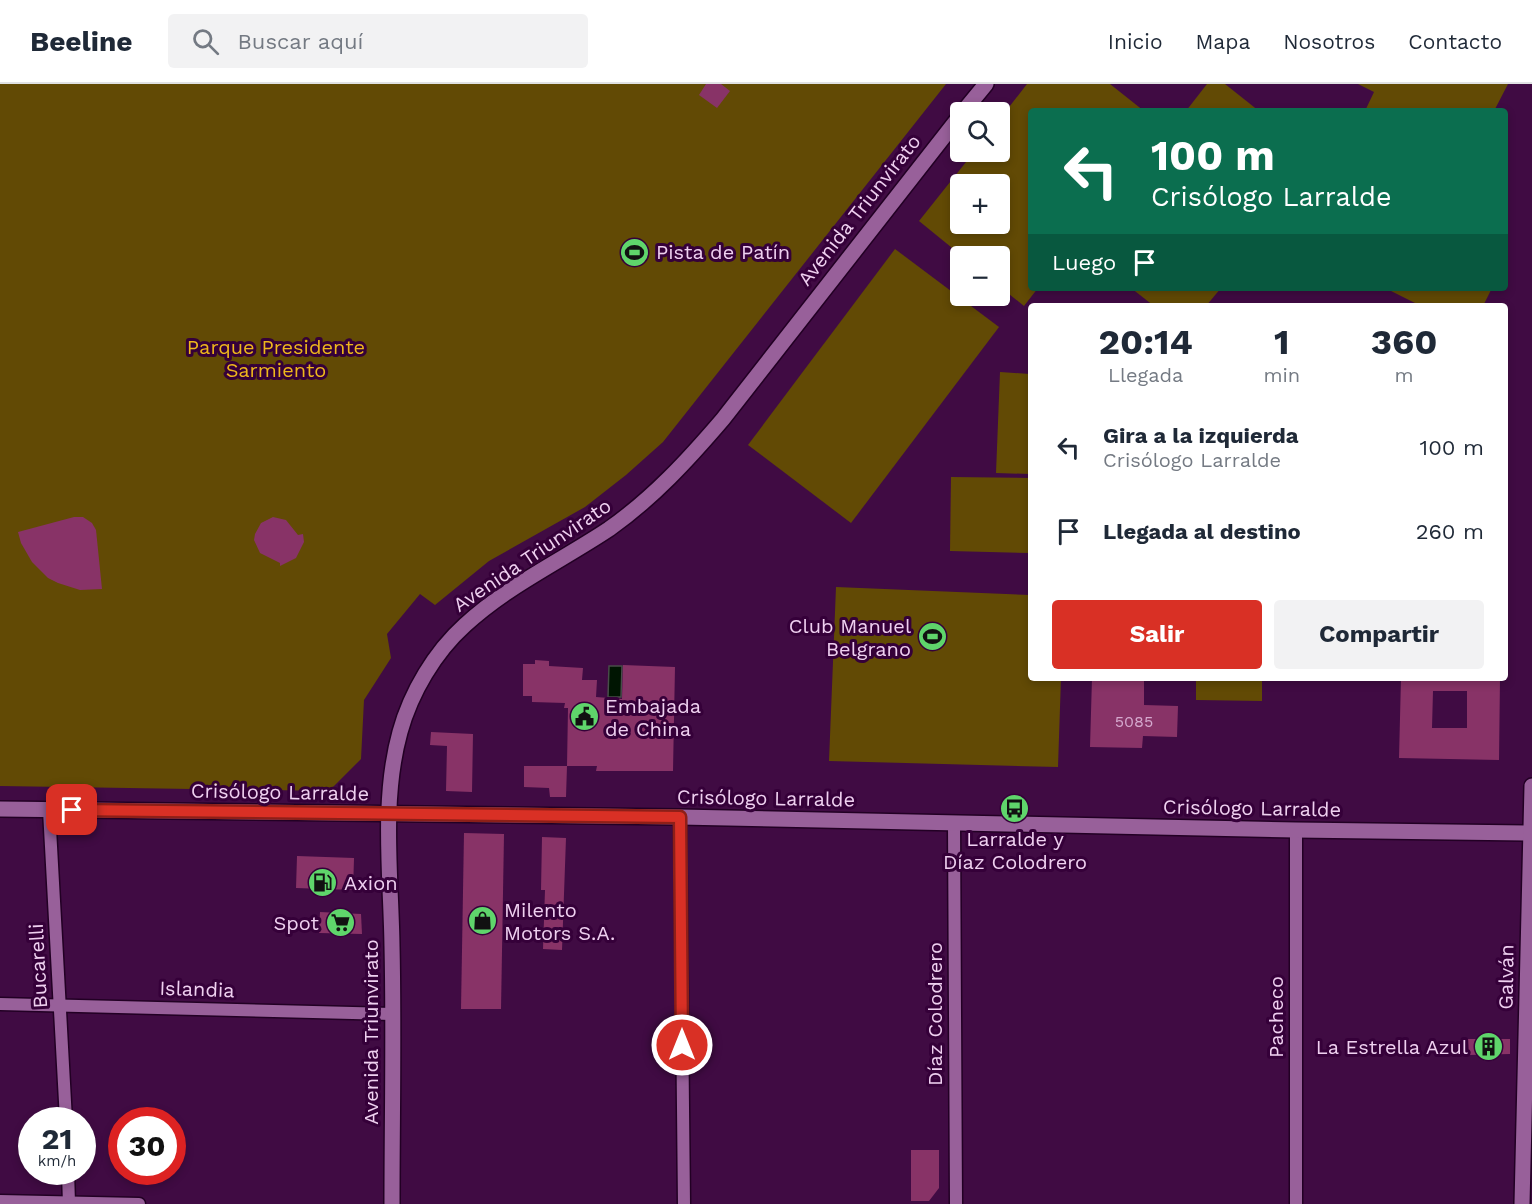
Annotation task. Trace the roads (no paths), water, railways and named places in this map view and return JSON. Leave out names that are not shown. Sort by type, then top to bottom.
[{"type":"street","name":"Avenida Triunvirato","points":[[971,102],[986,84]]},
{"type":"street","name":"Avenida Triunvirato","points":[[392,1204],[389,814],[394,759],[400,731],[419,685],[447,643],[480,611],[634,511],[686,463],[723,419],[950,128]]},
{"type":"street","name":"Galván","points":[[1522,1204],[1532,786]]},
{"type":"street","name":"Crisólogo Larralde","points":[[0,809],[680,817],[1531,833]]},
{"type":"street","name":"Bucarelli","points":[[49,810],[65,1107]]},
{"type":"street","points":[[680,817],[684,1204]]},
{"type":"street","name":"Díaz Colodrero","points":[[954,823],[956,1204]]},
{"type":"street","name":"Pacheco","points":[[1296,830],[1296,1204]]},
{"type":"street","name":"Islandia","points":[[0,1004],[392,1014]]},
{"type":"street","points":[[68,1185],[69,1203]]},
{"type":"street","points":[[0,1201],[139,1204]]},
{"type":"place","name":"Pista de Patín","points":[[635,252]]},
{"type":"place","name":"Club Manuel Belgrano","points":[[932,637]]},
{"type":"place","name":"Embajada de China","points":[[584,717]]},
{"type":"place","name":"Larralde y Díaz Colodrero","points":[[1015,809]]},
{"type":"place","name":"Axion","points":[[323,883]]},
{"type":"place","name":"Milento Motors S.A.","points":[[483,921]]},
{"type":"place","name":"Spot","points":[[340,923]]},
{"type":"place","name":"La Estrella Azul","points":[[1489,1047]]},
{"type":"park label","name":"Parque Presidente Sarmiento","points":[[276,358]]}]
